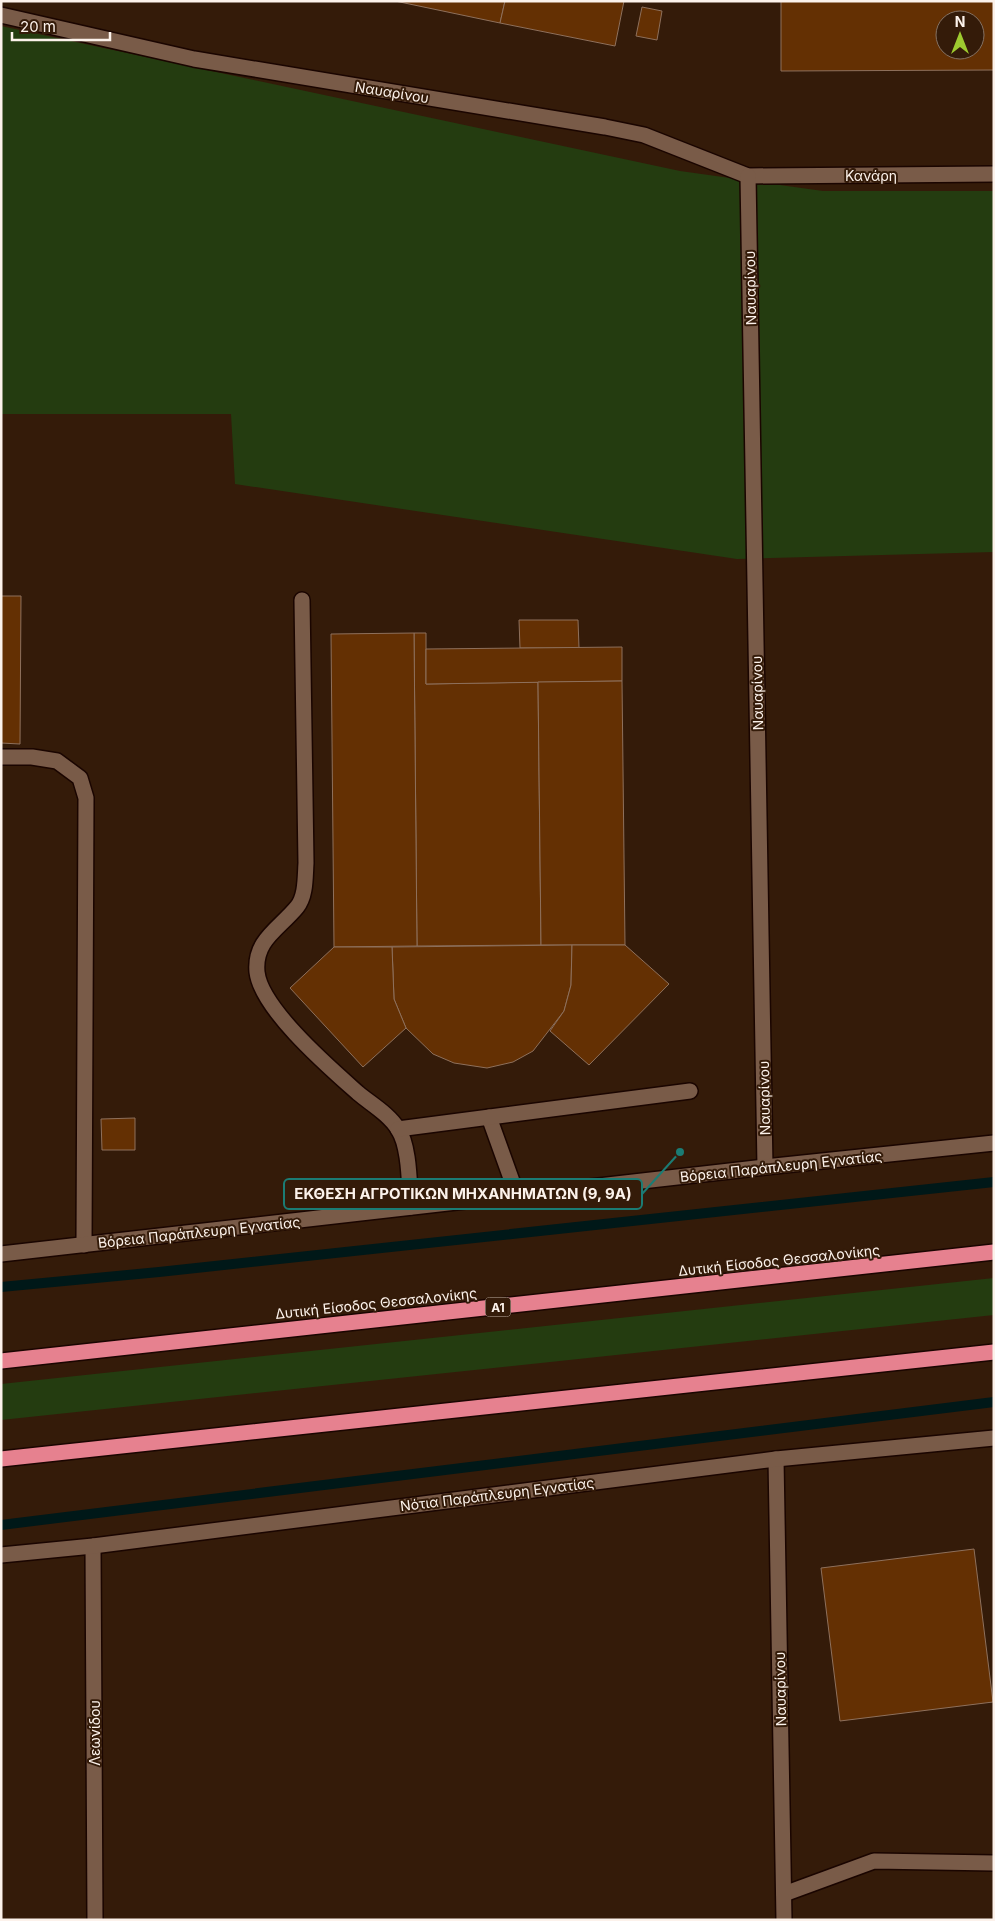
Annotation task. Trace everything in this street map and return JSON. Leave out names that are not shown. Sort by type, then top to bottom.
[{"type":"highway","name":"Δυτική Είσοδος Θεσσαλονίκης","points":[[1,1361],[994,1252]]},
{"type":"highway","points":[[1,1459],[994,1352]]},
{"type":"street","name":"Ναυαρίνου","points":[[1,15],[194,59],[605,127],[644,136],[748,176],[765,1167]]},
{"type":"street","name":"Κανάρη","points":[[748,176],[994,174]]},
{"type":"street","points":[[302,600],[306,863],[303,893],[298,906],[276,926],[260,947],[257,972],[264,995],[312,1052],[387,1116],[398,1130],[406,1151],[411,1207]]},
{"type":"street","points":[[1,757],[32,756],[57,761],[80,778],[86,798],[84,1245]]},
{"type":"street","points":[[398,1130],[690,1090]]},
{"type":"street","points":[[489,1117],[518,1195]]},
{"type":"street","name":"Βόρεια Παράπλευρη Εγνατίας","points":[[1,1254],[765,1167],[994,1143]]},
{"type":"street","name":"Νότια Παράπλευρη Εγνατίας","points":[[1,1555],[93,1546],[776,1459],[994,1438]]},
{"type":"street","name":"Ναυαρίνου","points":[[776,1459],[784,1920]]},
{"type":"street","name":"Λεωνίδου","points":[[93,1546],[95,1920]]},
{"type":"street","points":[[784,1894],[874,1861],[994,1863]]},
{"type":"green space","points":[[1,26],[680,171],[823,191],[994,191],[994,552],[737,559],[235,484],[231,414],[1,414]]},
{"type":"green space","points":[[994,1278],[994,1315],[1,1420],[1,1384]]},
{"type":"building","points":[[395,1],[505,1],[500,23]]},
{"type":"building","points":[[505,1],[624,1],[615,46],[500,23]]},
{"type":"building","points":[[781,1],[994,1],[994,70],[781,71]]},
{"type":"building","points":[[642,7],[662,11],[657,40],[636,36]]},
{"type":"building","points":[[1,596],[21,596],[20,744],[1,743]]},
{"type":"building","points":[[519,620],[578,620],[579,648],[520,648]]},
{"type":"building","points":[[414,633],[426,633],[426,684],[538,682],[541,945],[417,946]]},
{"type":"building","points":[[414,633],[417,946],[334,947],[331,634]]},
{"type":"building","points":[[622,647],[622,681],[426,684],[426,649]]},
{"type":"building","points":[[622,681],[625,945],[541,945],[538,682]]},
{"type":"building","points":[[572,945],[571,985],[564,1011],[533,1051],[513,1062],[487,1068],[454,1063],[433,1054],[406,1028],[394,999],[392,947]]},
{"type":"building","points":[[572,945],[625,945],[669,984],[589,1065],[550,1031],[564,1011],[571,985]]},
{"type":"building","points":[[334,947],[392,947],[394,999],[406,1028],[363,1067],[290,988]]},
{"type":"building","points":[[135,1118],[135,1150],[102,1150],[101,1119]]},
{"type":"building","points":[[974,1549],[993,1702],[840,1721],[821,1568]]},
{"type":"waterway","points":[[1,1287],[159,1272],[994,1182]]},
{"type":"waterway","points":[[1,1525],[994,1402]]},
{"type":"place","name":"ΕΚΘΕΣΗ ΑΓΡΟΤΙΚΩΝ ΜΗΧΑΝΗΜΑΤΩΝ (9, 9Α)","points":[[680,1152]]}]
